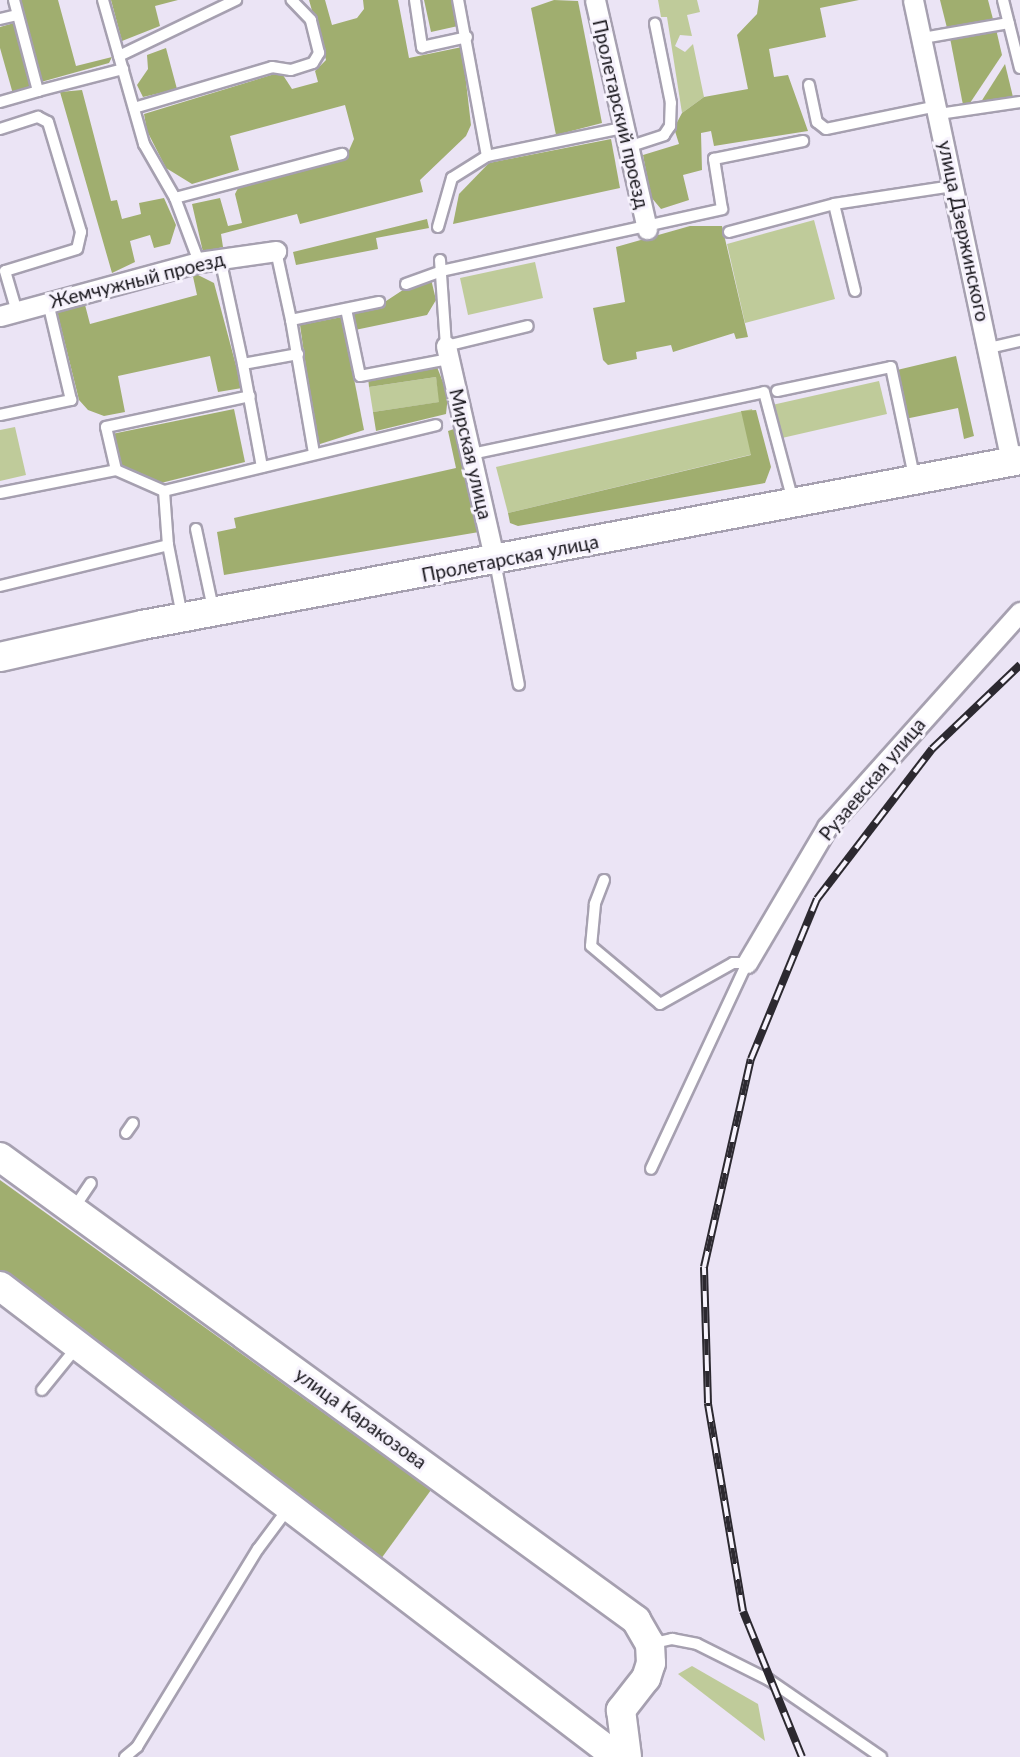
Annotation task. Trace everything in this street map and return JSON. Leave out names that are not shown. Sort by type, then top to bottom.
[{"type":"main road","name":"Пролетарская улица","points":[[0,657],[214,612],[495,562],[1016,461]]},
{"type":"main road","name":"улица Каракозова","points":[[0,1157],[615,1604],[636,1620],[650,1644]]},
{"type":"main road","points":[[0,1286],[617,1757]]},
{"type":"main road","points":[[561,1714],[596,1720],[621,1710],[646,1678],[651,1663],[650,1644]]},
{"type":"main road","points":[[621,1710],[627,1757]]},
{"type":"street","name":"Пролетарский проезд","points":[[595,0],[647,229]]},
{"type":"street","name":"улица Дзержинского","points":[[913,0],[1016,461]]},
{"type":"street","name":"Жемчужный проезд","points":[[9,314],[199,262],[276,251]]},
{"type":"street","name":"Мирская улица","points":[[447,353],[495,562]]},
{"type":"street","name":"Рузаевская улица","points":[[747,963],[827,827],[1020,612]]},
{"type":"lane","points":[[14,0],[38,91]]},
{"type":"lane","points":[[103,0],[144,144],[175,198],[199,262]]},
{"type":"lane","points":[[119,56],[236,0]]},
{"type":"lane","points":[[134,108],[272,67],[291,70],[313,63],[320,53],[311,20],[292,0]]},
{"type":"lane","points":[[415,0],[422,47],[467,37]]},
{"type":"lane","points":[[458,0],[487,156]]},
{"type":"lane","points":[[1003,0],[1020,68]]},
{"type":"lane","points":[[0,19],[17,15]]},
{"type":"lane","points":[[923,38],[1009,23]]},
{"type":"lane","points":[[627,148],[664,135],[670,126],[671,103],[656,24]]},
{"type":"lane","points":[[0,102],[122,69]]},
{"type":"lane","points":[[809,85],[817,122],[827,129],[939,110],[1020,102]]},
{"type":"lane","points":[[0,129],[38,117],[47,122],[81,232],[77,249],[5,271],[9,314]]},
{"type":"lane","points":[[438,227],[452,178],[487,156],[622,128]]},
{"type":"lane","points":[[406,284],[441,266],[647,229],[722,209],[712,165],[719,156],[803,142]]},
{"type":"lane","points":[[175,198],[342,154]]},
{"type":"lane","points":[[729,232],[834,204],[953,186]]},
{"type":"lane","points":[[834,204],[855,291]]},
{"type":"lane","points":[[276,251],[298,354],[314,453]]},
{"type":"lane","points":[[220,258],[250,396],[262,467]]},
{"type":"lane","points":[[441,266],[447,353]]},
{"type":"lane","points":[[0,415],[71,400],[47,302]]},
{"type":"lane","points":[[291,320],[379,302]]},
{"type":"lane","points":[[346,309],[360,376],[447,353],[528,326]]},
{"type":"lane","points":[[989,348],[1020,341]]},
{"type":"lane","points":[[243,364],[298,354]]},
{"type":"lane","points":[[777,391],[891,367],[915,480]]},
{"type":"lane","points":[[471,454],[764,392],[794,505]]},
{"type":"lane","points":[[116,470],[106,427],[250,396]]},
{"type":"lane","points":[[0,493],[116,470],[164,491],[436,425]]},
{"type":"lane","points":[[164,491],[168,545],[183,618]]},
{"type":"lane","points":[[196,529],[214,612]]},
{"type":"lane","points":[[0,586],[168,545]]},
{"type":"lane","points":[[495,562],[519,685]]},
{"type":"lane","points":[[604,880],[595,904],[591,946],[660,1004],[733,963],[747,963],[651,1169]]},
{"type":"lane","points":[[126,1133],[134,1123]]},
{"type":"lane","points":[[72,1211],[91,1183]]},
{"type":"lane","points":[[42,1390],[78,1345]]},
{"type":"lane","points":[[125,1757],[137,1747],[258,1549],[289,1506]]},
{"type":"lane","points":[[650,1644],[672,1639],[697,1644],[768,1680],[881,1757]]},
{"type":"green space","points":[[19,0],[58,0],[76,66],[112,57],[109,63],[41,82]]},
{"type":"green space","points":[[111,0],[178,0],[155,6],[160,26],[122,41]]},
{"type":"green space","points":[[309,0],[325,0],[332,25],[357,18],[364,9],[363,0],[398,0],[409,58],[462,47],[471,125],[466,136],[420,180],[423,192],[300,224],[297,214],[221,234],[223,247],[203,252],[192,204],[220,198],[228,226],[242,223],[235,194],[238,188],[347,155],[354,139],[345,105],[230,136],[239,170],[192,184],[166,168],[147,131],[144,114],[281,72],[292,89],[318,82],[315,71],[326,60]]},
{"type":"green space","points":[[424,0],[452,0],[458,26],[431,32]]},
{"type":"green space","points":[[554,0],[578,1],[602,123],[556,135],[531,8]]},
{"type":"green space","points":[[658,0],[697,0],[700,12],[687,15],[692,36],[680,35],[675,46],[685,52],[693,44],[704,97],[682,113],[667,17],[661,17]]},
{"type":"green space","points":[[759,0],[859,0],[820,8],[826,37],[769,49],[774,77],[788,75],[808,131],[714,146],[711,131],[701,133],[702,170],[683,175],[689,200],[661,209],[651,197],[643,155],[679,144],[674,128],[682,113],[704,97],[748,89],[737,35],[757,14]]},
{"type":"green space","points":[[940,0],[988,0],[994,23],[948,32]]},
{"type":"green space","points":[[14,23],[32,87],[13,94],[0,48],[0,27]]},
{"type":"green space","points":[[996,29],[1002,55],[970,103],[963,105],[950,38]]},
{"type":"green space","points":[[166,48],[177,89],[143,97],[137,85],[148,69],[147,55]]},
{"type":"green space","points":[[1005,64],[1013,97],[979,105]]},
{"type":"green space","points":[[82,90],[111,201],[117,200],[122,219],[141,214],[139,203],[164,198],[176,225],[170,244],[154,248],[150,235],[130,241],[135,262],[112,273],[60,92]]},
{"type":"green space","points":[[611,139],[620,188],[453,224],[459,194],[489,163]]},
{"type":"green space","points":[[427,219],[429,228],[376,238],[378,249],[296,265],[293,252]]},
{"type":"green space","points":[[814,220],[835,299],[745,323],[727,244]]},
{"type":"green space","points":[[690,226],[722,226],[748,337],[736,339],[734,333],[673,352],[671,345],[636,352],[637,359],[608,365],[603,360],[593,308],[625,302],[616,247]]},
{"type":"green space","points":[[535,262],[543,298],[468,315],[460,278]]},
{"type":"green space","points":[[192,272],[214,283],[242,388],[218,392],[210,356],[118,376],[125,412],[104,416],[88,410],[79,400],[57,311],[84,301],[90,324],[197,295]]},
{"type":"green space","points":[[431,279],[436,300],[427,315],[355,330],[351,310],[380,305],[409,286]]},
{"type":"green space","points":[[342,317],[364,430],[317,445],[300,325]]},
{"type":"green space","points":[[956,356],[974,436],[964,439],[958,408],[905,419],[897,370]]},
{"type":"green space","points":[[437,367],[448,395],[446,414],[376,431],[373,412],[439,402],[436,377],[369,387],[368,377]]},
{"type":"green space","points":[[436,377],[440,402],[373,412],[369,387]]},
{"type":"green space","points":[[879,381],[887,414],[782,438],[772,405]]},
{"type":"green space","points":[[234,409],[245,462],[161,483],[121,465],[112,434]]},
{"type":"green space","points":[[752,409],[762,452],[508,513],[496,467]]},
{"type":"green space","points":[[756,410],[771,467],[765,483],[518,526],[510,523],[508,513],[751,455],[741,411]]},
{"type":"green space","points":[[15,427],[26,475],[0,481],[0,430]]},
{"type":"green space","points":[[457,428],[485,531],[224,575],[217,532],[236,528],[234,518],[456,468],[448,431]]},
{"type":"green space","points":[[0,1180],[431,1490],[378,1563],[0,1280]]},
{"type":"green space","points":[[692,1666],[758,1704],[765,1741],[678,1674]]},
{"type":"railway","points":[[802,1757],[743,1611],[708,1403],[704,1267],[751,1059],[817,899],[932,749],[1020,665]]}]
